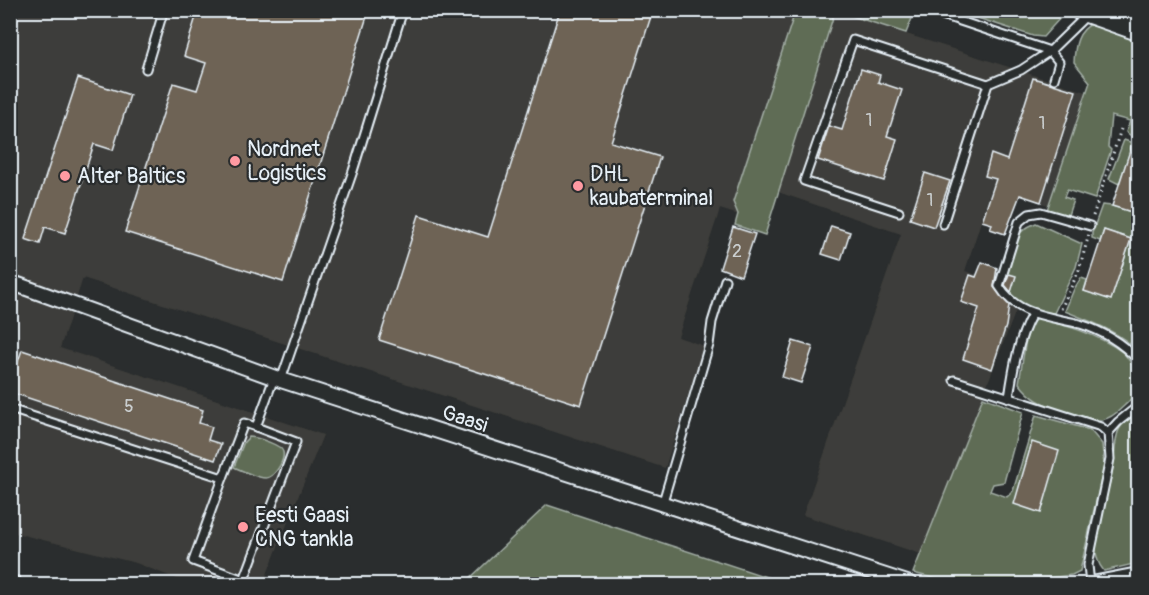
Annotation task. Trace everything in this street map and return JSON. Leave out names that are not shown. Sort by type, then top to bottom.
[{"type":"street","points":[[1085,12],[1138,30]]},
{"type":"street","name":"Gaasi","points":[[10,282],[278,379],[910,585]]},
{"type":"street","points":[[1091,585],[1138,575]]},
{"type":"street","points":[[10,583],[15,585]]},
{"type":"lane","points":[[146,69],[162,16],[152,10]]},
{"type":"lane","points":[[256,427],[278,379],[352,171],[403,10]]},
{"type":"lane","points":[[927,10],[1050,51],[1059,62],[1054,79]]},
{"type":"lane","points":[[899,212],[804,181],[853,40],[988,84],[1021,70],[1050,51],[1085,12]]},
{"type":"lane","points":[[943,224],[988,84]]},
{"type":"lane","points":[[1090,226],[1041,212],[1029,214],[1019,222],[999,286],[1005,296],[1015,305],[1032,314],[1081,324],[1110,337],[1128,349],[1138,360]]},
{"type":"lane","points":[[662,505],[709,345],[712,322],[725,280]]},
{"type":"lane","points":[[1009,398],[1024,328],[1032,314]]},
{"type":"lane","points":[[954,380],[1101,427],[1108,433],[1110,459],[1088,565],[1091,585]]},
{"type":"lane","points":[[1108,433],[1138,406]]},
{"type":"lane","points":[[10,409],[223,478]]},
{"type":"lane","points":[[244,423],[256,427],[296,442],[244,580],[193,561],[244,423]]},
{"type":"shaded area","points":[[11,11],[807,11],[742,216],[720,209],[678,337],[704,346],[665,468],[83,278],[60,348],[323,435],[263,584],[190,584],[136,563],[11,532]]},
{"type":"shaded area","points":[[835,11],[1086,92],[1048,205],[992,187],[965,271],[1024,290],[921,554],[803,515],[901,234],[778,192]]},
{"type":"green space","points":[[770,11],[835,11],[765,235],[735,225],[738,214],[733,202],[793,18]]},
{"type":"green space","points":[[836,11],[915,11],[906,33]]},
{"type":"green space","points":[[956,11],[1061,11],[1061,17],[1043,37],[1033,36]]},
{"type":"green space","points":[[1093,23],[1138,38],[1138,126],[1134,138],[1126,132],[1130,121],[1111,116],[1108,147],[1111,150],[1095,199],[1067,190],[1064,197],[1073,200],[1068,215],[1047,210],[1090,82],[1074,62],[1076,44],[1083,30]]},
{"type":"green space","points":[[1124,140],[1133,143],[1119,184],[1109,179]]},
{"type":"green space","points":[[1102,205],[1138,214],[1138,351],[1113,332],[1065,311],[1081,278],[1087,280],[1084,291],[1111,299],[1131,239],[1104,230],[1100,241],[1092,238]]},
{"type":"green space","points":[[1036,223],[1082,244],[1076,267],[1054,313],[1015,301],[1007,293],[1006,288],[1008,265],[1017,237],[1023,230]]},
{"type":"green space","points":[[1037,318],[1092,335],[1123,353],[1135,369],[1138,386],[1133,396],[1119,411],[1101,420],[1080,416],[1048,406],[1028,393],[1019,383],[1028,327]]},
{"type":"green space","points":[[983,397],[1023,412],[1004,482],[993,484],[990,491],[1007,497],[1013,491],[1036,415],[1090,430],[1102,444],[1104,466],[1080,571],[1072,575],[1004,584],[956,584],[913,573]]},
{"type":"green space","points":[[1138,414],[1138,563],[1104,571],[1098,561],[1096,550],[1098,524],[1112,473],[1117,437],[1124,423]]},
{"type":"green space","points":[[249,437],[274,444],[282,449],[283,455],[279,468],[273,475],[266,478],[258,477],[234,467],[244,442]]},
{"type":"green space","points":[[547,505],[788,584],[464,584]]},
{"type":"building","name":"Nordnet Logistics","points":[[198,10],[369,10],[283,282],[125,232],[173,83],[197,90],[206,63],[184,56]]},
{"type":"building","name":"DHL kaubaterminal","points":[[560,10],[653,10],[611,142],[660,157],[581,405],[379,340],[419,215],[488,237]]},
{"type":"building","points":[[861,69],[880,75],[878,82],[902,90],[887,136],[897,139],[884,181],[818,160],[829,126],[842,130]]},
{"type":"building","name":"Alter Baltics","points":[[78,78],[130,95],[113,150],[94,144],[65,233],[45,227],[40,244],[25,239]]},
{"type":"building","points":[[1033,78],[1076,91],[1041,202],[1020,195],[1005,234],[990,229],[992,224],[982,221],[996,179],[985,176],[991,154],[1007,160]]},
{"type":"building","points":[[1136,132],[1138,133],[1138,214],[1112,206]]},
{"type":"building","points":[[925,173],[950,181],[934,227],[910,219]]},
{"type":"building","points":[[831,226],[850,232],[841,260],[822,254]]},
{"type":"building","points":[[733,227],[755,234],[741,276],[720,268]]},
{"type":"building","points":[[1104,230],[1131,239],[1111,300],[1084,291]]},
{"type":"building","points":[[982,262],[997,268],[994,287],[1009,305],[1006,326],[992,369],[963,359],[979,308],[961,302],[970,275],[976,277]]},
{"type":"building","points":[[1009,274],[1016,276],[1011,292],[1005,285]]},
{"type":"building","points":[[793,341],[813,347],[801,383],[782,377]]},
{"type":"building","points":[[22,350],[203,410],[199,423],[212,427],[208,440],[221,444],[215,460],[10,392],[10,362],[17,364]]},
{"type":"building","points":[[1032,442],[1059,451],[1041,513],[1014,504]]},
{"type":"place","name":"Nordnet Logistics","points":[[235,161]]},
{"type":"place","name":"Alter Baltics","points":[[65,176]]},
{"type":"place","name":"DHL kaubaterminal","points":[[578,186]]},
{"type":"place","name":"Eesti Gaasi CNG tankla","points":[[243,527]]}]
